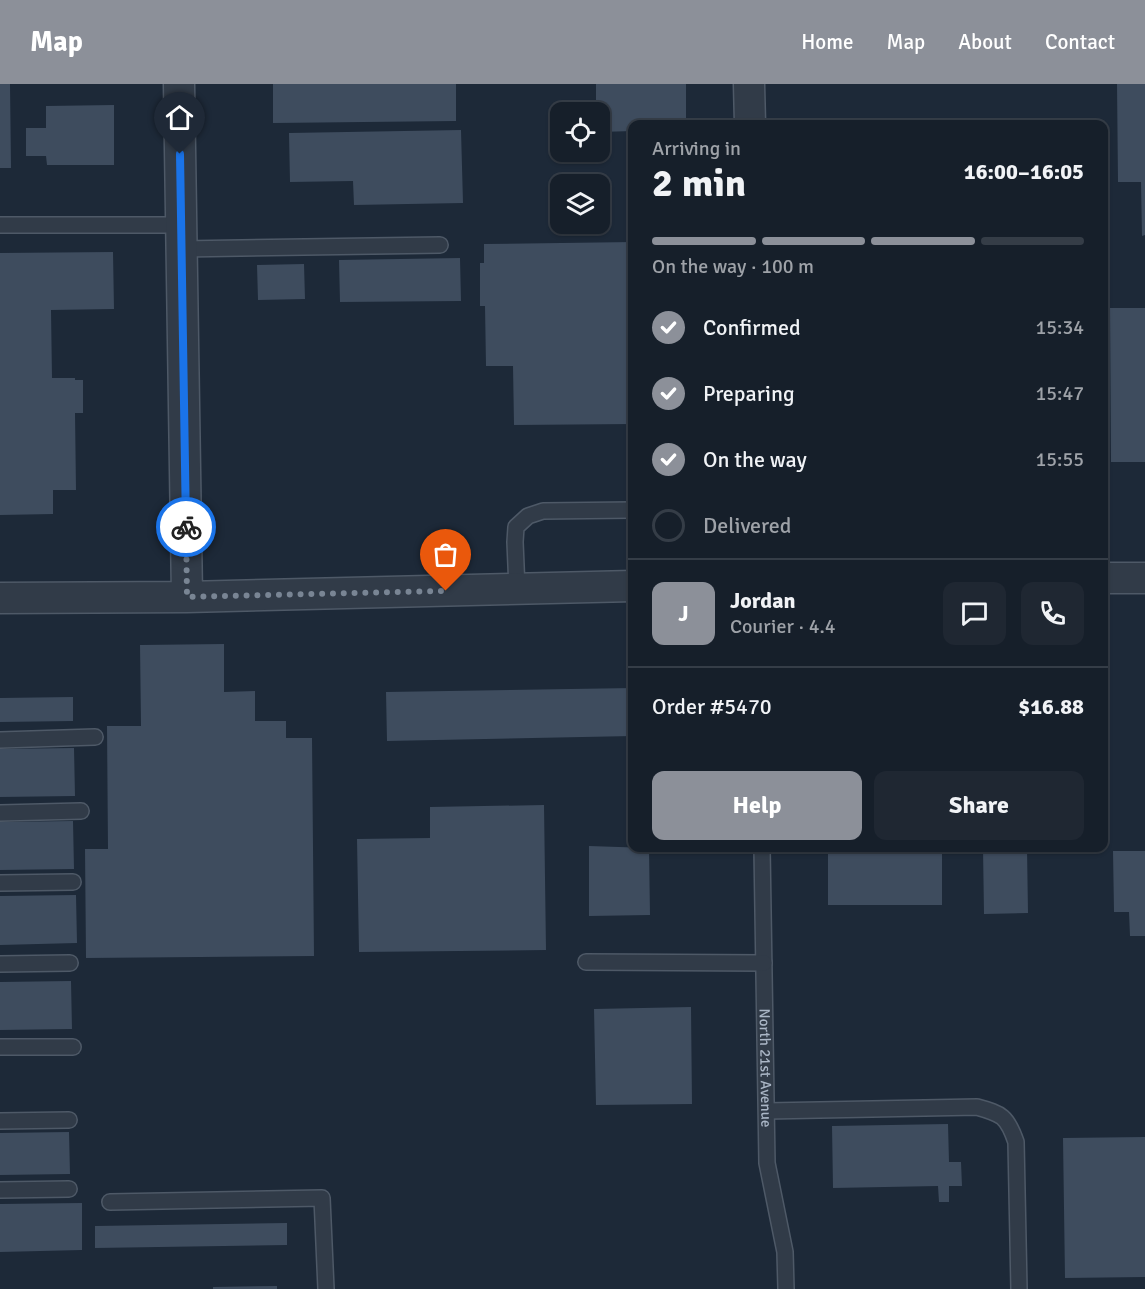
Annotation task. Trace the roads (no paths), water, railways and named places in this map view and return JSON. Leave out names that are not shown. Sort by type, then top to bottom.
[{"type":"street","points":[[179,84],[187,597]]},
{"type":"street","points":[[749,84],[750,120]]},
{"type":"street","points":[[1108,578],[1145,578]]},
{"type":"street","points":[[0,598],[187,597],[628,586]]},
{"type":"lane","points":[[0,225],[181,237],[222,250],[440,245]]},
{"type":"lane","points":[[517,589],[514,542],[516,527],[528,516],[543,511],[628,510]]},
{"type":"lane","points":[[0,740],[95,737]]},
{"type":"lane","points":[[0,813],[81,811]]},
{"type":"lane","name":"North 21st Avenue","points":[[762,852],[767,1163],[785,1252],[786,1289]]},
{"type":"lane","points":[[0,883],[73,882]]},
{"type":"lane","points":[[586,962],[764,963]]},
{"type":"lane","points":[[0,964],[70,963]]},
{"type":"lane","points":[[0,1047],[73,1047]]},
{"type":"lane","points":[[767,1111],[977,1107],[1000,1114],[1011,1127],[1016,1142],[1018,1289]]},
{"type":"lane","points":[[0,1121],[69,1120]]},
{"type":"lane","points":[[0,1190],[69,1189]]},
{"type":"lane","points":[[110,1202],[322,1198],[326,1289]]}]
